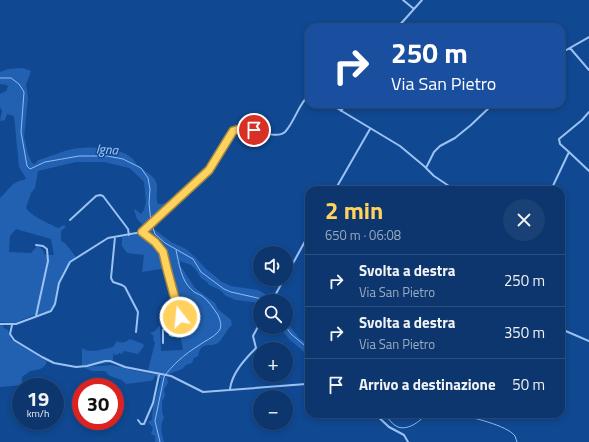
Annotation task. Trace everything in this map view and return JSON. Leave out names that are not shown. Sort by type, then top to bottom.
[{"type":"street","points":[[403,0],[414,9]]},
{"type":"street","points":[[401,24],[422,0]]},
{"type":"street","points":[[565,51],[589,37]]},
{"type":"street","points":[[570,48],[589,70]]},
{"type":"street","points":[[0,324],[12,325],[51,311],[54,308],[59,283],[70,262],[111,237],[142,232],[209,170],[233,131],[240,129],[254,130],[273,136],[281,135],[289,126],[305,101]]},
{"type":"street","points":[[336,108],[400,146],[434,176],[449,186]]},
{"type":"street","points":[[426,168],[434,152],[440,146],[455,138],[489,108]]},
{"type":"street","points":[[589,112],[582,120],[559,139],[560,144],[589,171]]},
{"type":"street","points":[[337,186],[370,129]]},
{"type":"street","points":[[553,186],[569,152]]},
{"type":"street","points":[[70,220],[100,194],[128,229],[129,235]]},
{"type":"street","points":[[142,232],[155,242],[163,252],[180,317],[181,325],[178,332],[173,336],[170,336],[169,331],[165,328],[163,330],[163,343]]},
{"type":"street","points":[[115,237],[111,278],[113,282],[125,287],[138,312],[136,332]]},
{"type":"street","points":[[293,263],[305,241]]},
{"type":"street","points":[[36,245],[43,246],[47,249],[48,261],[36,316]]},
{"type":"street","points":[[12,325],[10,334],[11,338],[54,363],[76,367],[110,361],[125,367],[168,376],[203,392],[305,385]]},
{"type":"street","points":[[565,331],[589,341]]},
{"type":"street","points":[[230,389],[231,380],[244,360],[256,348],[253,336],[254,334]]},
{"type":"street","points":[[138,420],[141,424],[144,424],[150,413],[159,374]]},
{"type":"street","points":[[378,418],[389,428],[404,435],[408,442]]},
{"type":"shaded area","points":[[23,68],[31,71],[26,85],[28,98],[24,137],[32,163],[35,164],[38,160],[73,149],[104,148],[113,150],[128,155],[138,166],[149,173],[155,180],[157,186],[158,204],[163,204],[176,198],[144,226],[137,219],[134,210],[135,209],[141,214],[144,210],[146,202],[144,182],[129,168],[104,162],[76,162],[38,171],[35,188],[31,193],[26,208],[36,217],[58,228],[64,225],[66,227],[61,231],[61,241],[65,243],[76,257],[67,267],[60,279],[54,306],[49,311],[14,323],[0,322],[0,198],[13,184],[26,178],[19,167],[14,116],[7,114],[5,120],[0,121],[2,111],[0,107],[0,94],[6,91],[8,87],[7,85],[0,84],[0,72],[8,69]],"holes":[[[16,229],[51,239],[54,255],[45,255],[42,249],[37,246],[31,253],[9,252],[10,236]]]},
{"type":"shaded area","points":[[149,225],[171,242],[186,249],[222,282],[231,286],[258,290],[265,294],[253,294],[253,302],[236,300],[226,296],[220,290],[209,285],[201,278],[191,265],[180,261],[180,265],[195,288],[215,303],[218,309],[231,320],[232,325],[218,343],[206,345],[201,348],[198,356],[194,358],[192,363],[186,365],[182,369],[166,375],[148,372],[155,343],[153,339],[154,336],[150,333],[155,331],[160,325],[161,351],[183,350],[174,300],[175,295],[167,268],[142,272],[144,255],[127,253],[122,246],[122,237],[135,235]]},
{"type":"shaded area","points":[[0,324],[2,324],[4,328],[8,330],[11,340],[22,345],[47,362],[42,368],[30,371],[22,378],[12,378],[12,386],[0,387]]},
{"type":"shaded area","points":[[293,330],[299,338],[305,342],[305,353],[293,342],[285,334],[293,334]]},
{"type":"shaded area","points":[[130,339],[143,344],[144,346],[138,354],[124,351],[122,354],[113,354],[113,360],[110,363],[82,366],[82,348],[89,351],[101,350],[113,347],[117,341],[124,342]]},
{"type":"shaded area","points":[[112,365],[164,376],[167,378],[168,383],[164,389],[165,396],[162,401],[162,412],[164,418],[161,430],[164,442],[155,442],[155,436],[151,434],[153,428],[148,422],[152,420],[153,406],[161,379],[160,377],[155,376],[153,380],[150,381],[126,384],[124,382],[124,378],[116,378],[110,376],[105,371],[92,371],[83,367]]},
{"type":"waterway","name":"Igna","points":[[0,78],[11,78],[19,84],[24,92],[21,132],[27,166],[30,169],[45,162],[79,156],[107,156],[123,159],[141,168],[148,178],[150,189],[149,203],[151,222]]},
{"type":"waterway","name":"Igna","points":[[152,225],[155,234],[165,243],[193,259],[201,272],[224,289],[253,297]]},
{"type":"waterway","points":[[160,442],[155,421],[164,377],[184,356],[216,334],[220,330],[221,326],[218,315],[207,300],[195,293],[185,282],[176,250]]},
{"type":"waterway","name":"Igna","points":[[291,334],[305,346]]},
{"type":"waterway","name":"Igna","points":[[388,418],[394,425],[400,428],[408,427],[417,423],[422,418]]},
{"type":"waterway","name":"Igna","points":[[474,418],[504,428],[515,436],[517,442]]},
{"type":"route","points":[[180,317],[163,252],[155,242],[142,232],[209,170],[233,131],[240,129],[254,130]]}]
